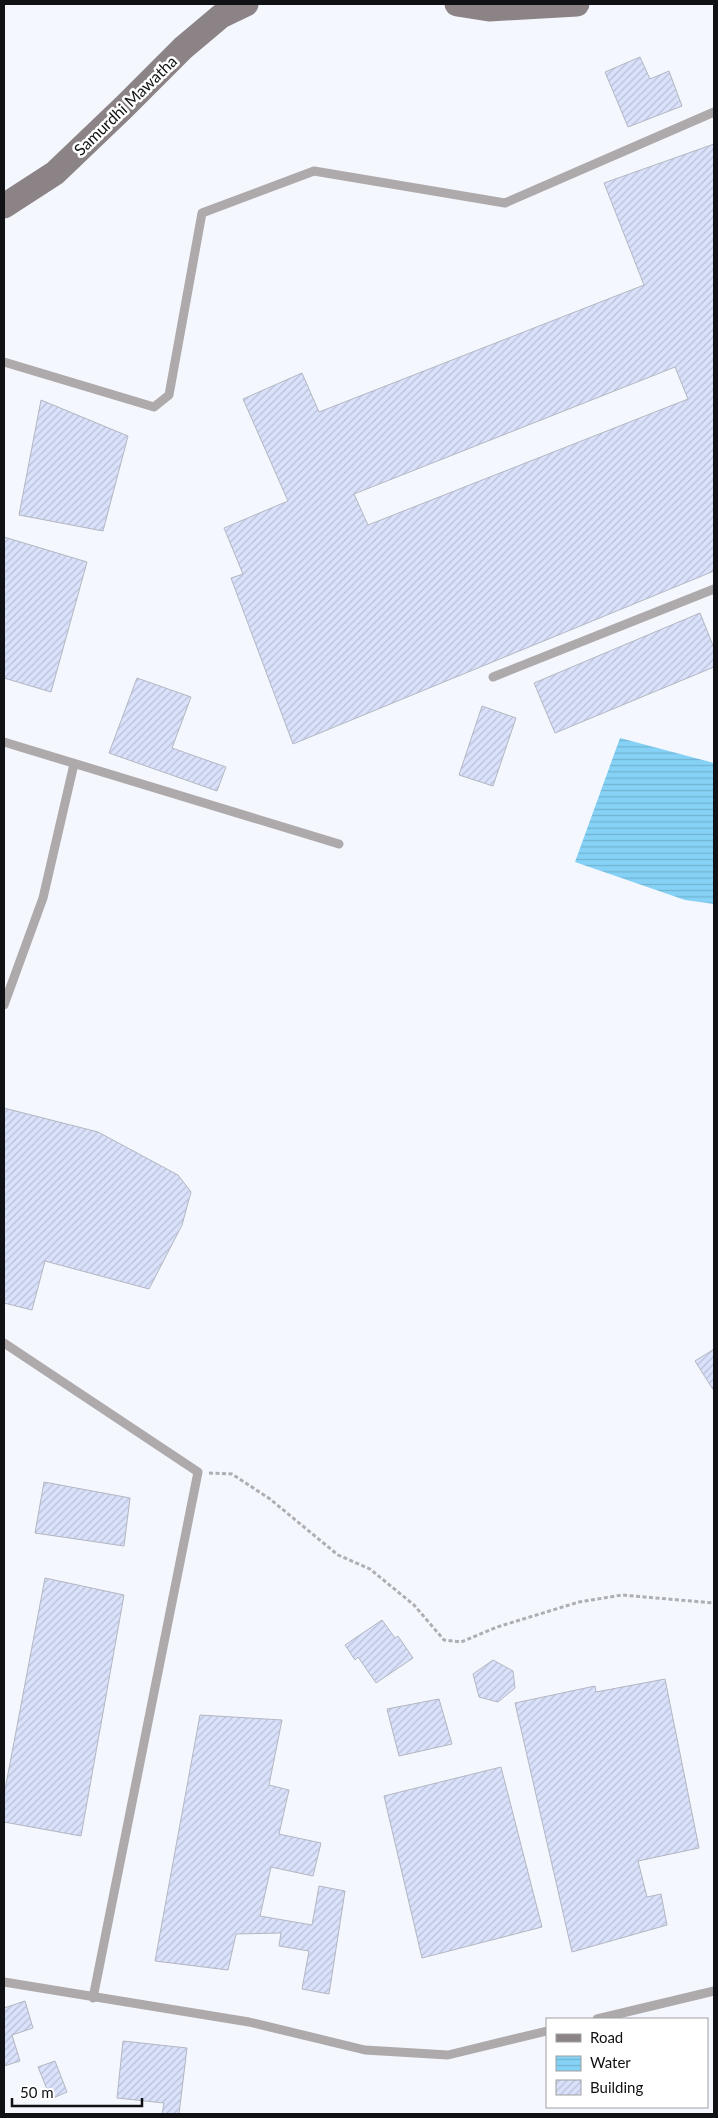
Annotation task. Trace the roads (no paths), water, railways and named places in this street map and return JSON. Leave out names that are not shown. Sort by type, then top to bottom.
[{"type":"main road","name":"Samurdhi Mawatha","points":[[4,206],[55,173],[183,48],[221,16],[246,4]]},
{"type":"main road","points":[[457,4],[489,9],[577,4]]},
{"type":"lane","points":[[4,362],[154,407],[169,395],[202,213],[314,171],[505,203],[714,112]]},
{"type":"lane","points":[[493,677],[714,589]]},
{"type":"lane","points":[[4,742],[339,844]]},
{"type":"lane","points":[[4,1005],[43,898],[74,764]]},
{"type":"lane","points":[[4,1343],[198,1472],[93,1998]]},
{"type":"lane","points":[[4,1982],[249,2022],[365,2050],[448,2055],[546,2031]]},
{"type":"lane","points":[[601,2018],[714,1991]]},
{"type":"water","points":[[620,738],[714,763],[714,904],[685,900],[575,862]]}]
